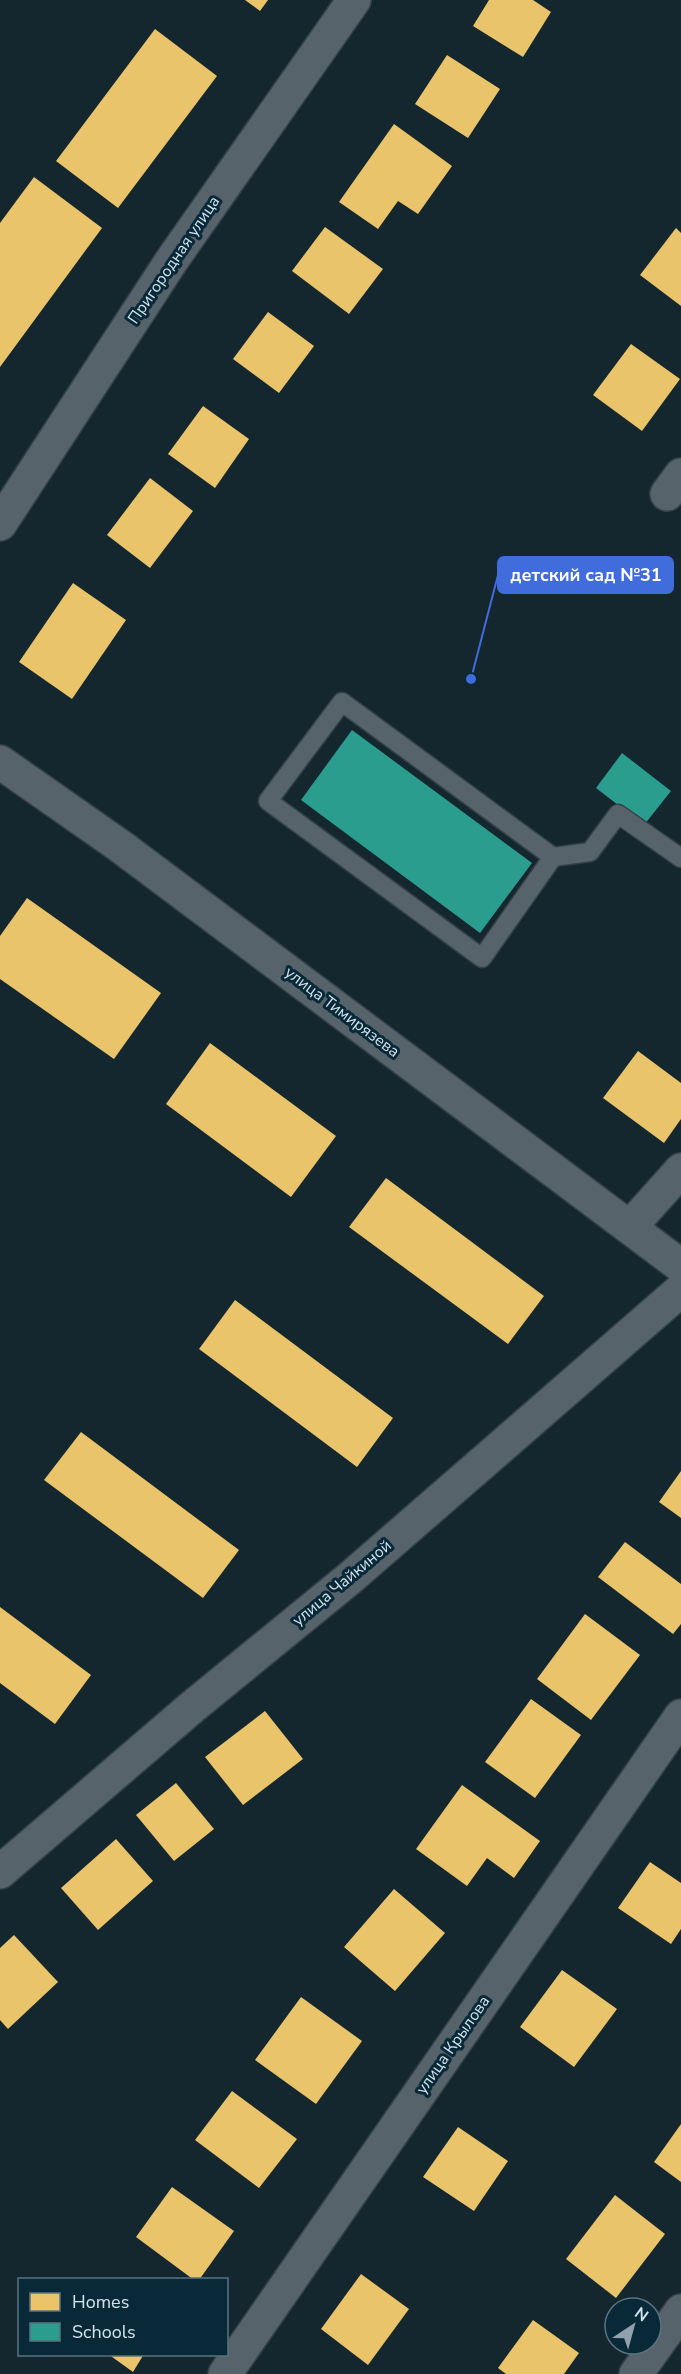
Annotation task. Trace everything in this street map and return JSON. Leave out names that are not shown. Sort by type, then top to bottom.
[{"type":"street","name":"Пригородная улица","points":[[0,524],[172,260],[354,0]]},
{"type":"street","name":"улица Тимирязева","points":[[0,762],[120,846],[681,1266]]},
{"type":"street","points":[[630,1227],[681,1170]]},
{"type":"street","name":"улица Чайкиной","points":[[0,1872],[191,1707],[350,1578],[681,1290]]},
{"type":"street","name":"улица Крылова","points":[[225,2374],[681,1716]]},
{"type":"street","points":[[636,2374],[681,2311]]},
{"type":"lane","points":[[553,857],[482,958],[268,801],[342,702],[553,857],[590,852],[618,814],[681,858]]},
{"type":"building: Homes","points":[[245,0],[268,0],[260,11]]},
{"type":"building: Homes","points":[[489,0],[533,0],[551,12],[523,57],[473,26]]},
{"type":"building: Homes","points":[[155,29],[217,76],[118,208],[56,161]]},
{"type":"building: Homes","points":[[447,55],[500,89],[468,138],[415,104]]},
{"type":"building: Homes","points":[[394,124],[452,166],[418,214],[398,201],[378,229],[339,202]]},
{"type":"building: Homes","points":[[34,177],[102,228],[0,367],[0,223]]},
{"type":"building: Homes","points":[[325,227],[383,269],[349,314],[292,271]]},
{"type":"building: Homes","points":[[676,228],[681,233],[681,306],[640,275]]},
{"type":"building: Homes","points":[[268,312],[314,346],[279,393],[233,359]]},
{"type":"building: Homes","points":[[631,344],[680,379],[642,431],[593,395]]},
{"type":"building: Homes","points":[[203,406],[249,439],[215,488],[168,454]]},
{"type":"building: Homes","points":[[150,478],[193,511],[150,568],[107,535]]},
{"type":"building: Homes","points":[[73,583],[126,620],[72,699],[19,662]]},
{"type":"building: Homes","points":[[27,898],[161,993],[114,1059],[0,979],[0,936]]},
{"type":"building: Homes","points":[[210,1043],[336,1136],[291,1197],[166,1104]]},
{"type":"building: Homes","points":[[638,1051],[681,1083],[681,1119],[664,1143],[603,1098]]},
{"type":"building: Homes","points":[[386,1178],[544,1296],[508,1344],[349,1227]]},
{"type":"building: Homes","points":[[235,1300],[393,1418],[357,1467],[199,1349]]},
{"type":"building: Homes","points":[[81,1432],[239,1550],[203,1598],[44,1480]]},
{"type":"building: Homes","points":[[681,1471],[681,1518],[659,1502]]},
{"type":"building: Homes","points":[[625,1542],[681,1584],[681,1624],[673,1634],[598,1577]]},
{"type":"building: Homes","points":[[0,1607],[91,1675],[55,1724],[0,1683]]},
{"type":"building: Homes","points":[[585,1614],[640,1655],[591,1720],[537,1679]]},
{"type":"building: Homes","points":[[531,1699],[581,1735],[535,1798],[485,1762]]},
{"type":"building: Homes","points":[[265,1711],[303,1759],[243,1805],[205,1757]]},
{"type":"building: Homes","points":[[176,1783],[214,1829],[174,1861],[136,1815]]},
{"type":"building: Homes","points":[[462,1785],[540,1841],[514,1878],[487,1858],[467,1886],[416,1849]]},
{"type":"building: Homes","points":[[116,1839],[153,1881],[98,1930],[61,1888]]},
{"type":"building: Homes","points":[[650,1862],[681,1883],[681,1929],[671,1944],[618,1908]]},
{"type":"building: Homes","points":[[394,1889],[445,1933],[395,1991],[344,1947]]},
{"type":"building: Homes","points":[[14,1935],[58,1982],[8,2029],[0,2020],[0,1948]]},
{"type":"building: Homes","points":[[562,1970],[617,2009],[574,2067],[520,2027]]},
{"type":"building: Homes","points":[[301,1997],[362,2041],[316,2104],[255,2060]]},
{"type":"building: Homes","points":[[232,2091],[297,2139],[259,2188],[195,2140]]},
{"type":"building: Homes","points":[[681,2124],[681,2182],[654,2162]]},
{"type":"building: Homes","points":[[458,2127],[508,2161],[474,2211],[423,2177]]},
{"type":"building: Homes","points":[[172,2187],[234,2231],[200,2278],[191,2278],[136,2237]]},
{"type":"building: Homes","points":[[615,2195],[665,2234],[618,2296],[613,2296],[566,2259]]},
{"type":"building: Homes","points":[[361,2274],[409,2309],[368,2365],[321,2329]]},
{"type":"building: Homes","points":[[533,2320],[579,2353],[564,2374],[506,2374],[498,2368]]},
{"type":"building: Homes","points":[[111,2356],[143,2356],[133,2372]]},
{"type":"building: Schools","points":[[352,730],[532,863],[480,933],[301,800]]},
{"type":"building: Schools","points":[[622,753],[671,791],[644,825],[596,788]]},
{"type":"place","name":"детский сад №31","points":[[471,679]]}]
